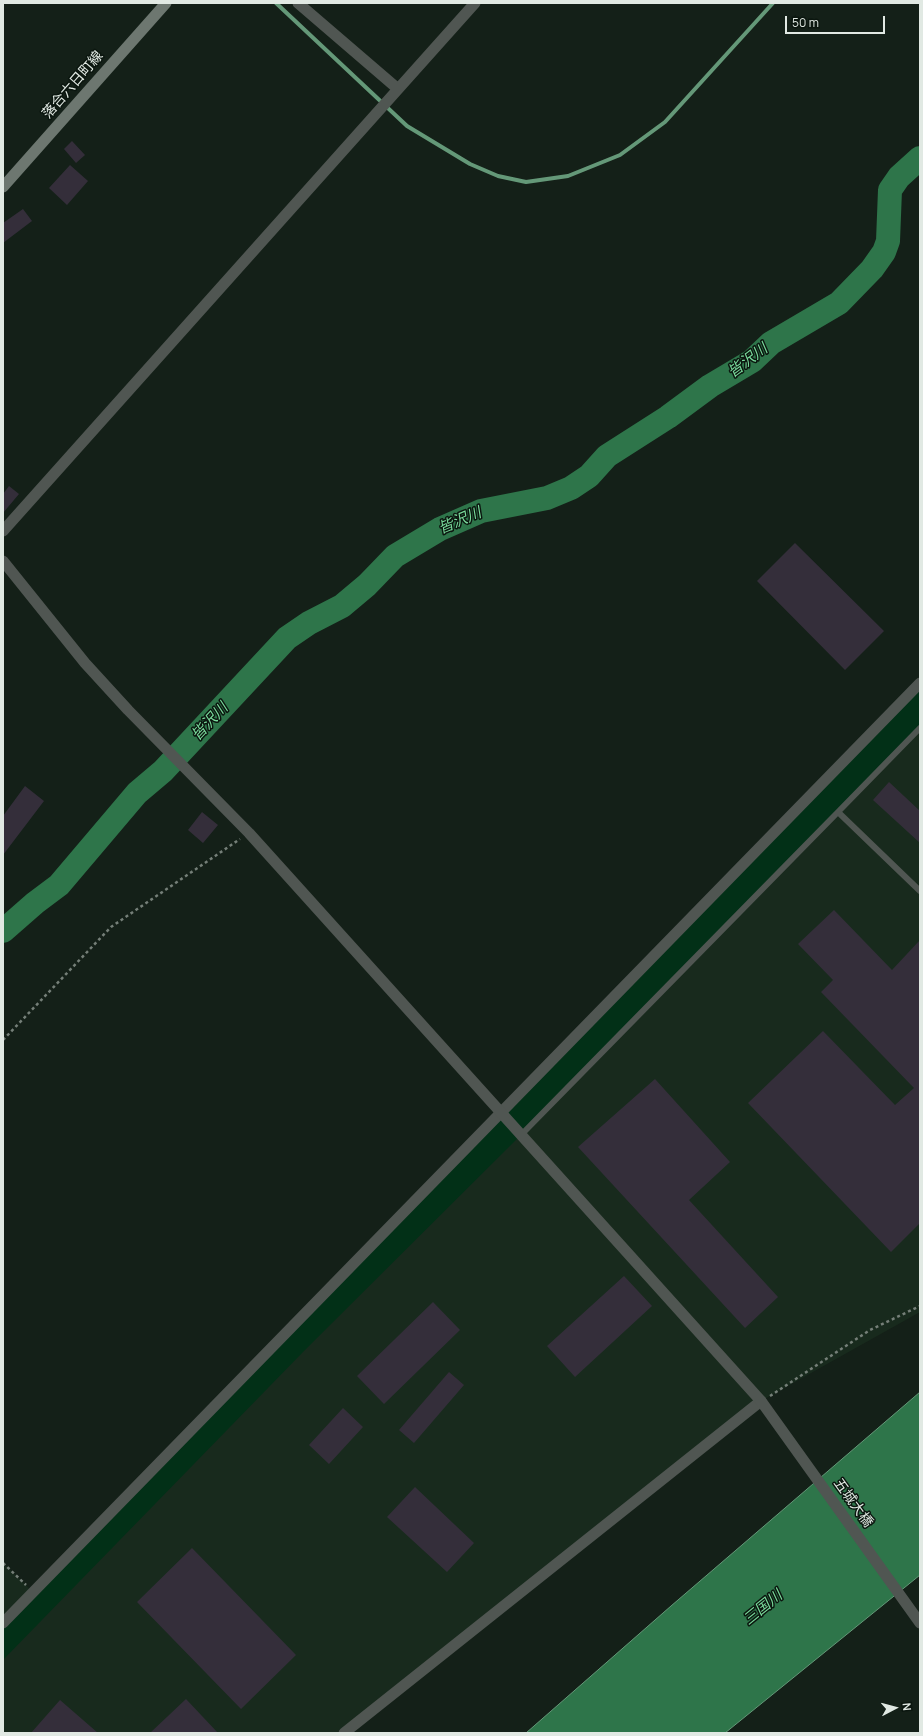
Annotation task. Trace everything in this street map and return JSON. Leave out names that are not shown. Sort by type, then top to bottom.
[{"type":"main road","name":"落合六日町線","points":[[3,188],[166,3]]},
{"type":"street","points":[[298,3],[398,89]]},
{"type":"street","points":[[3,531],[475,3]]},
{"type":"street","name":"五城大橋","points":[[3,561],[85,663],[128,710],[249,833],[761,1401],[920,1623]]},
{"type":"street","points":[[3,1623],[920,683]]},
{"type":"street","points":[[344,1733],[761,1401]]},
{"type":"lane","points":[[521,1135],[920,728]]},
{"type":"lane","points":[[838,812],[920,891]]},
{"type":"path","points":[[3,1040],[111,926],[249,833]]},
{"type":"path","points":[[761,1401],[870,1330],[920,1306]]},
{"type":"path","points":[[3,1563],[33,1592]]},
{"type":"shaded area","points":[[920,683],[920,1312],[761,1401],[344,1733],[3,1733],[3,1563],[33,1592]]},
{"type":"shaded area","points":[[920,683],[920,728],[521,1135],[305,1350],[3,1660],[3,1623]]},
{"type":"water","name":"三国川","points":[[920,1392],[920,1575],[725,1733],[526,1733],[671,1606]]},
{"type":"building","points":[[72,141],[85,155],[76,163],[64,149]]},
{"type":"building","points":[[70,165],[88,181],[67,205],[49,188]]},
{"type":"building","points":[[23,209],[32,221],[3,243],[3,223]]},
{"type":"building","points":[[9,486],[19,494],[3,513],[3,494]]},
{"type":"building","points":[[795,543],[884,631],[845,670],[757,581]]},
{"type":"building","points":[[889,782],[920,811],[920,843],[873,800]]},
{"type":"building","points":[[25,786],[44,801],[3,855],[3,816]]},
{"type":"building","points":[[202,812],[218,825],[203,843],[188,830]]},
{"type":"building","points":[[834,910],[892,970],[920,940],[920,1223],[891,1252],[748,1103],[823,1031],[895,1105],[914,1088],[821,992],[833,980],[798,944]]},
{"type":"building","points":[[655,1079],[730,1162],[689,1200],[778,1297],[745,1328],[578,1147]]},
{"type":"building","points":[[624,1276],[652,1306],[575,1377],[547,1346]]},
{"type":"building","points":[[433,1302],[460,1330],[384,1404],[357,1376]]},
{"type":"building","points":[[449,1372],[464,1385],[414,1443],[399,1430]]},
{"type":"building","points":[[343,1408],[363,1427],[329,1464],[309,1445]]},
{"type":"building","points":[[415,1487],[474,1543],[447,1572],[387,1517]]},
{"type":"building","points":[[192,1548],[296,1655],[241,1709],[137,1602]]},
{"type":"building","points":[[186,1699],[218,1733],[150,1733]]},
{"type":"building","points":[[60,1700],[98,1733],[31,1733]]},
{"type":"waterway","points":[[276,3],[407,126],[470,164],[498,176],[526,182],[568,176],[620,155],[665,122],[773,3]]},
{"type":"waterway","name":"皆沢川","points":[[3,931],[35,903],[59,885],[137,793],[163,771],[287,638],[309,623],[342,606],[367,585],[395,556],[440,529],[481,511],[547,498],[571,488],[589,476],[607,456],[668,417],[710,386],[752,361],[771,343],[839,303],[872,269],[884,252],[888,241],[890,190],[899,177],[920,158]]}]
